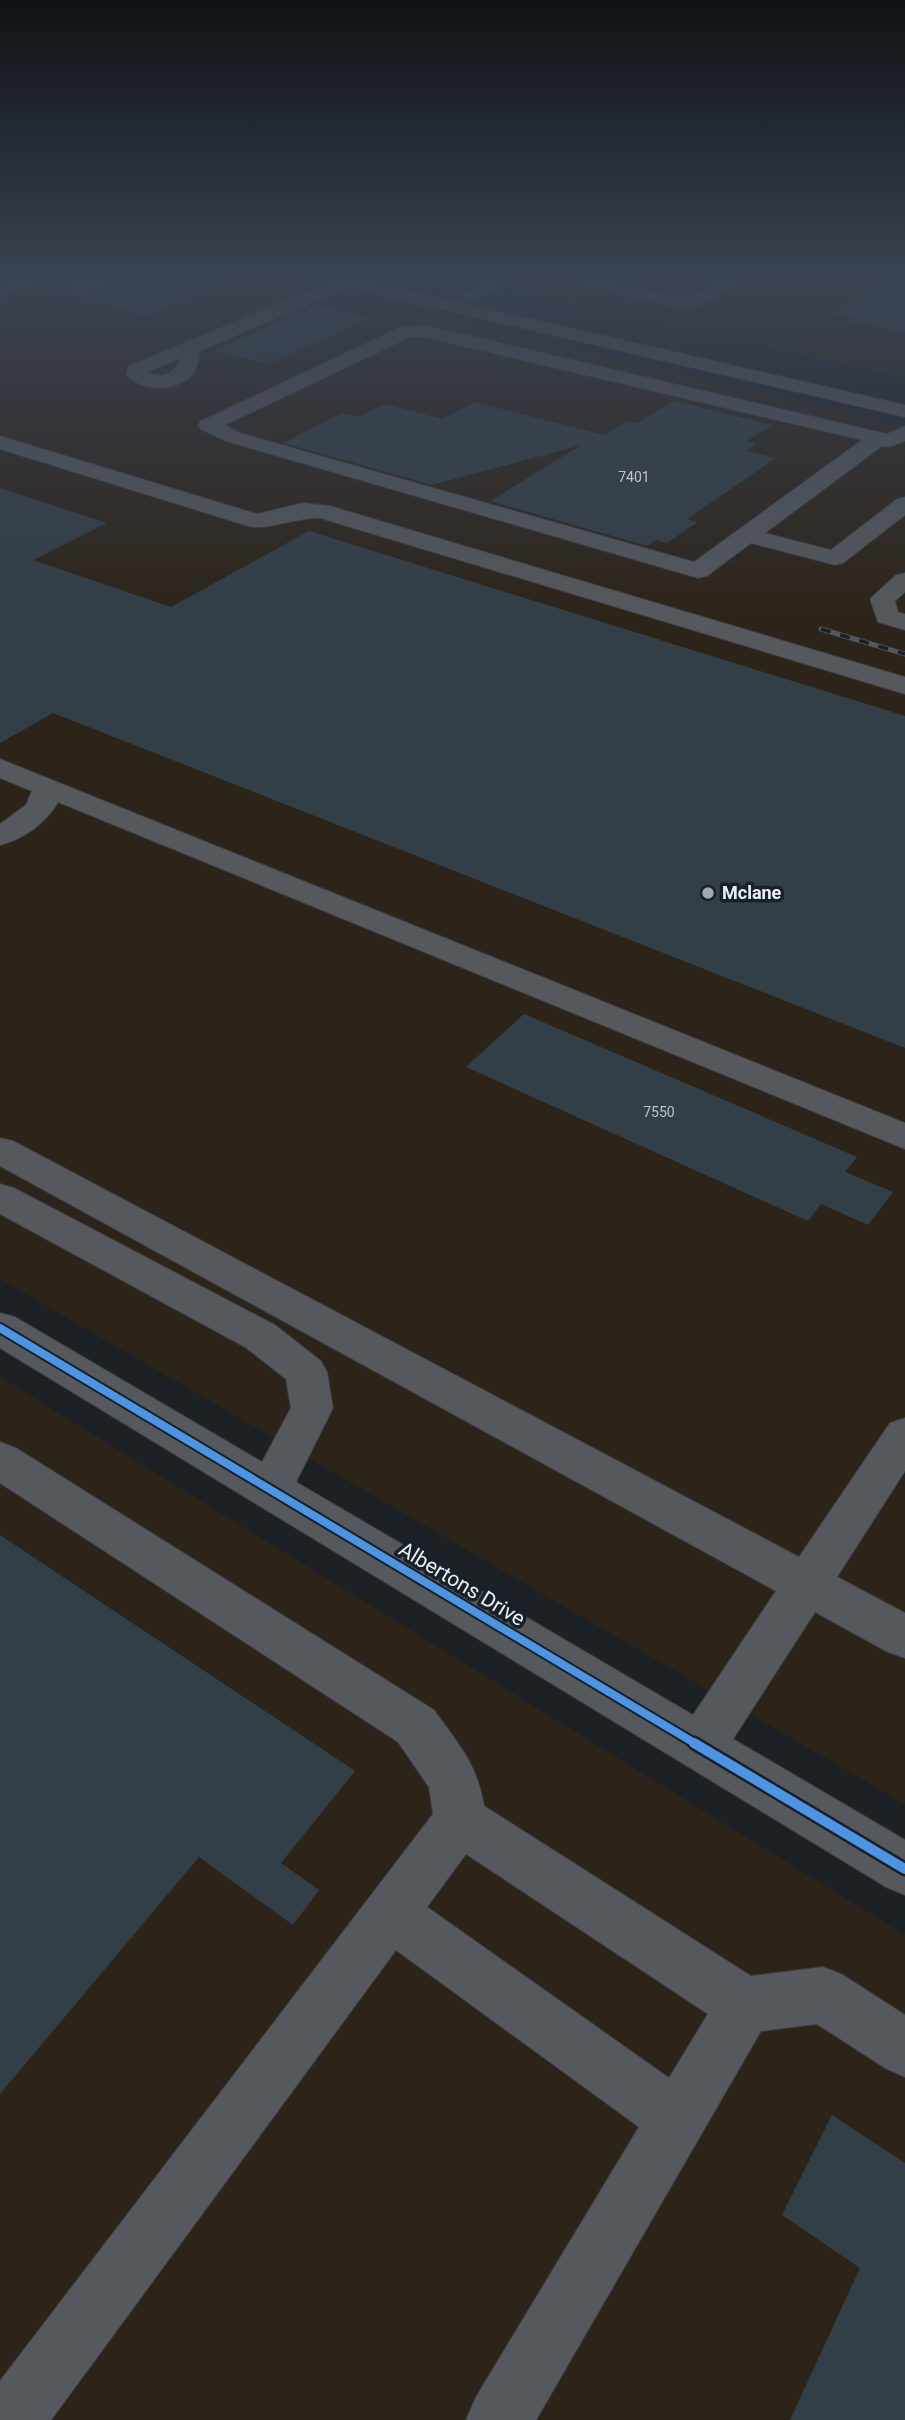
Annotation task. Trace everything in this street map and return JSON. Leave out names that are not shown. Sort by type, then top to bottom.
[{"type":"main road","points":[[818,391],[905,411]]},
{"type":"street","points":[[281,391],[208,425],[233,437],[698,571],[747,535],[894,439]]},
{"type":"street","points":[[682,391],[894,439]]},
{"type":"street","points":[[0,442],[256,521],[303,510],[322,511],[905,686]]},
{"type":"street","points":[[747,535],[835,558],[905,504]]},
{"type":"street","points":[[905,580],[882,599],[887,617],[905,622]]},
{"type":"street","points":[[0,768],[905,1138]]},
{"type":"street","points":[[0,836],[36,815],[46,801],[48,787]]},
{"type":"street","points":[[0,1150],[905,1637]]},
{"type":"street","points":[[0,1197],[260,1336],[306,1372],[312,1408],[270,1490]]},
{"type":"street","name":"Albertons Drive","points":[[0,1328],[905,1869]]},
{"type":"street","points":[[700,1747],[905,1435]]},
{"type":"street","points":[[0,1460],[416,1726],[454,1780],[460,1820],[11,2420]]},
{"type":"street","points":[[460,1820],[745,2005],[823,1995],[905,2048]]},
{"type":"street","points":[[390,1913],[677,2119]]},
{"type":"street","points":[[499,2420],[745,2005]]},
{"type":"shaded area","points":[[0,391],[756,391],[905,426],[905,1804],[0,1279]]},
{"type":"shaded area","points":[[0,1377],[905,1935],[905,2420],[0,2420]]},
{"type":"building","points":[[674,401],[772,425],[747,441],[756,444],[746,451],[776,458],[687,519],[698,522],[667,543],[656,540],[647,546],[490,501],[581,445],[432,485],[283,443],[342,413],[359,417],[385,404],[442,419],[475,402],[604,435],[628,421],[637,423]]},
{"type":"building","name":"Mclane","points":[[0,488],[107,523],[33,560],[171,607],[309,531],[905,716],[905,1048],[53,713],[0,743]]},
{"type":"building","points":[[524,1014],[857,1157],[845,1172],[893,1192],[868,1225],[821,1204],[808,1221],[466,1067]]},
{"type":"building","points":[[0,1535],[355,1771],[281,1863],[319,1890],[293,1925],[199,1857],[0,2094]]},
{"type":"building","points":[[832,2115],[905,2163],[905,2420],[790,2420],[860,2268],[782,2215]]},
{"type":"railway","points":[[821,629],[905,654]]},
{"type":"cycle path","points":[[0,1328],[905,1869]]},
{"type":"place","name":"Mclane","points":[[708,893]]}]
